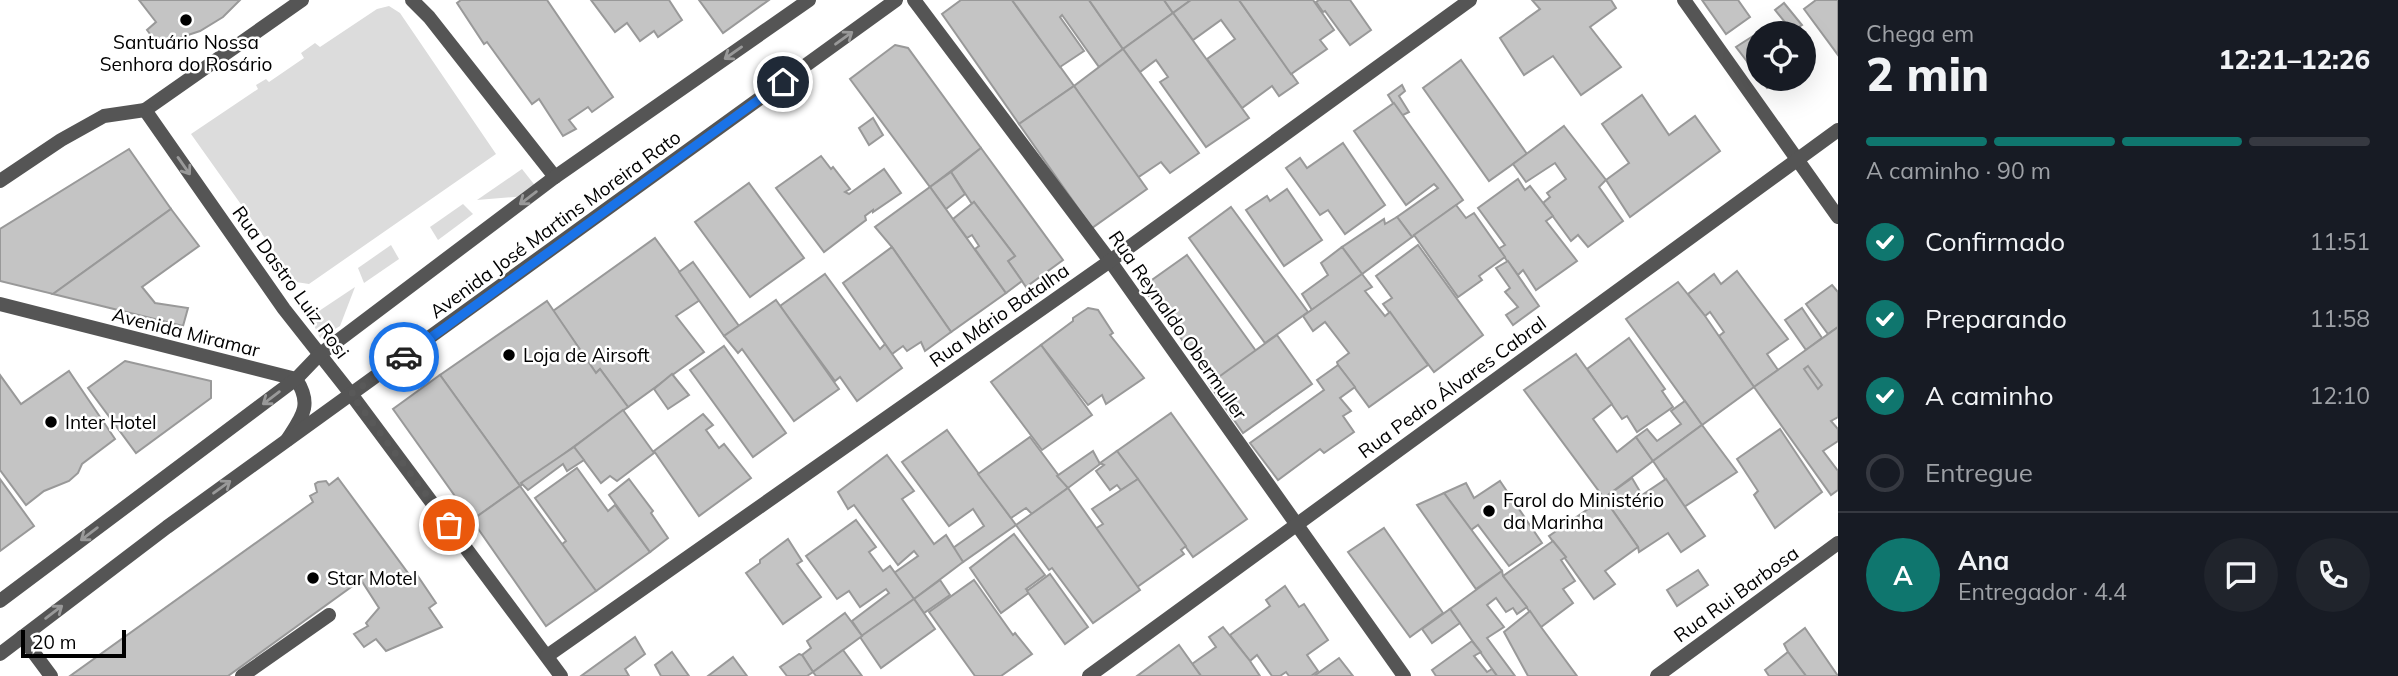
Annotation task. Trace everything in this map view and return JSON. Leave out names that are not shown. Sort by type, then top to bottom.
[{"type":"street","points":[[0,181],[61,140],[104,116],[145,110],[302,0]]},
{"type":"street","points":[[412,0],[429,17],[555,177]]},
{"type":"street","name":"Avenida José Martins Moreira Rato","points":[[0,601],[296,379],[319,355],[555,177],[810,0]]},
{"type":"street","name":"Avenida José Martins Moreira Rato","points":[[0,654],[167,527],[896,0]]},
{"type":"street","name":"Rua Reynaldo Obermuller","points":[[914,0],[1110,261],[1404,676]]},
{"type":"street","name":"Rua Mário Batalha","points":[[547,656],[1110,261],[1470,0]]},
{"type":"street","points":[[1684,0],[1838,217]]},
{"type":"street","name":"Rua Dastro Luiz Rosi","points":[[145,110],[319,355],[561,676]]},
{"type":"street","name":"Rua Pedro Álvares Cabral","points":[[1089,676],[1838,130]]},
{"type":"street","name":"Avenida Miramar","points":[[0,304],[296,379]]},
{"type":"street","points":[[287,441],[304,413],[304,392],[296,379]]},
{"type":"street","name":"Rua Rui Barbosa","points":[[1657,676],[1838,543]]},
{"type":"street","points":[[242,676],[329,615]]},
{"type":"street","points":[[22,637],[51,676]]},
{"type":"shaded area","points":[[389,6],[400,13],[496,154],[309,284],[296,282],[191,134],[258,89],[256,85],[266,79],[269,82],[304,58],[301,53],[315,43],[320,47],[377,9]]},
{"type":"shaded area","points":[[522,169],[537,188],[526,196],[477,200]]},
{"type":"shaded area","points":[[463,204],[473,214],[438,240],[430,227]]},
{"type":"shaded area","points":[[391,245],[399,259],[364,283],[358,268]]},
{"type":"shaded area","points":[[355,287],[340,326],[320,338],[310,317]]},
{"type":"building","name":"Santuário Nossa Senhora do Rosário","points":[[139,0],[240,0],[223,17],[200,31],[159,40],[153,38],[147,30],[156,22]]},
{"type":"building","points":[[461,0],[547,0],[613,97],[592,112],[588,107],[569,120],[576,129],[563,136],[539,99],[532,104],[487,42],[484,44],[457,3]]},
{"type":"building","points":[[591,0],[669,0],[682,20],[658,37],[654,31],[640,41],[627,23],[615,32]]},
{"type":"building","points":[[699,0],[769,0],[723,33]]},
{"type":"building","points":[[961,0],[1012,0],[1074,86],[1019,124],[942,14]]},
{"type":"building","points":[[1012,0],[1089,0],[1123,49],[1099,67],[1062,15],[1060,17],[1084,51],[1060,67]]},
{"type":"building","points":[[1089,0],[1164,0],[1173,13],[1123,49]]},
{"type":"building","points":[[1164,0],[1191,0],[1173,13]]},
{"type":"building","points":[[1191,0],[1239,0],[1298,83],[1279,96],[1272,86],[1242,108],[1207,59],[1235,39],[1221,20],[1193,40],[1173,13]]},
{"type":"building","points":[[1239,0],[1313,0],[1334,30],[1320,40],[1327,49],[1291,74]]},
{"type":"building","points":[[1350,0],[1371,30],[1350,45],[1316,2]]},
{"type":"building","points":[[1532,0],[1611,0],[1616,8],[1590,27],[1621,67],[1581,95],[1553,56],[1524,75],[1500,38],[1540,9]]},
{"type":"building","points":[[1702,0],[1738,0],[1750,17],[1726,34]]},
{"type":"building","points":[[1816,0],[1838,0],[1838,55],[1816,25],[1816,21],[1813,21],[1804,9]]},
{"type":"building","points":[[1784,3],[1799,21],[1784,21],[1775,10]]},
{"type":"building","points":[[1173,13],[1249,118],[1206,147],[1160,82],[1168,77],[1156,60],[1140,72],[1123,49]]},
{"type":"building","points":[[1746,41],[1746,60],[1736,47]]},
{"type":"building","points":[[895,45],[908,48],[981,148],[930,187],[850,79]]},
{"type":"building","points":[[1123,49],[1199,153],[1170,173],[1161,162],[1137,178],[1074,86]]},
{"type":"building","points":[[1461,60],[1527,154],[1489,181],[1423,88]]},
{"type":"building","points":[[1402,85],[1405,91],[1399,96],[1409,112],[1401,116],[1388,95]]},
{"type":"building","points":[[1074,86],[1147,189],[1092,228],[1019,124]]},
{"type":"building","points":[[1642,95],[1669,135],[1695,116],[1720,151],[1630,217],[1606,180],[1629,163],[1602,124]]},
{"type":"building","points":[[1394,103],[1463,200],[1412,237],[1397,217],[1438,188],[1434,184],[1406,205],[1354,131]]},
{"type":"building","points":[[873,118],[883,135],[869,145],[859,128]]},
{"type":"building","points":[[1564,126],[1606,180],[1599,187],[1623,221],[1588,247],[1578,235],[1571,241],[1543,203],[1550,197],[1547,193],[1566,179],[1555,163],[1526,182],[1513,164]]},
{"type":"building","points":[[1343,143],[1385,205],[1345,234],[1328,210],[1320,215],[1286,168],[1300,158],[1307,168]]},
{"type":"building","points":[[981,148],[1063,260],[1026,287],[1008,261],[1015,256],[974,202],[972,204],[951,172]]},
{"type":"building","points":[[129,149],[171,209],[53,294],[0,281],[0,229]]},
{"type":"building","points":[[821,156],[850,189],[845,192],[849,194],[884,169],[901,193],[865,216],[866,220],[824,252],[776,188]]},
{"type":"building","points":[[951,172],[965,194],[946,209],[930,187]]},
{"type":"building","points":[[1518,179],[1525,190],[1530,186],[1553,216],[1546,221],[1577,261],[1536,290],[1523,270],[1518,275],[1498,249],[1505,245],[1478,208]]},
{"type":"building","points":[[749,183],[804,258],[750,297],[695,222]]},
{"type":"building","points":[[930,187],[1006,293],[951,332],[875,227]]},
{"type":"building","points":[[1287,189],[1322,240],[1284,266],[1246,210],[1267,196],[1270,201]]},
{"type":"building","points":[[974,202],[1015,256],[1008,261],[1022,281],[1006,293],[975,249],[979,246],[972,235],[967,238],[953,219]]},
{"type":"building","points":[[1456,205],[1466,218],[1474,213],[1505,257],[1479,276],[1482,280],[1458,297],[1414,235]]},
{"type":"building","points":[[1231,207],[1308,312],[1265,343],[1189,238]]},
{"type":"building","points":[[171,209],[199,246],[142,287],[155,303],[188,308],[183,326],[53,294]]},
{"type":"building","points":[[1397,217],[1412,237],[1362,274],[1342,247],[1384,219],[1385,224]]},
{"type":"building","points":[[655,238],[700,300],[676,316],[704,352],[628,407],[600,369],[596,373],[553,311]]},
{"type":"building","points":[[1418,245],[1483,335],[1434,372],[1383,304],[1392,298],[1376,276]]},
{"type":"building","points":[[892,247],[951,332],[925,351],[921,342],[907,351],[903,346],[892,354],[843,283]]},
{"type":"building","points":[[1342,247],[1362,274],[1312,310],[1302,294],[1328,275],[1321,263]]},
{"type":"building","points":[[1187,255],[1256,351],[1214,382],[1142,287]]},
{"type":"building","points":[[1508,261],[1539,306],[1513,325],[1506,315],[1518,307],[1505,292],[1510,288],[1496,268]]},
{"type":"building","points":[[693,262],[739,326],[724,336],[679,272]]},
{"type":"building","points":[[1737,271],[1788,339],[1767,354],[1778,370],[1754,387],[1719,336],[1724,332],[1710,312],[1705,316],[1688,294],[1714,274],[1721,284]]},
{"type":"building","points":[[825,274],[880,349],[885,344],[902,368],[857,401],[840,377],[835,381],[780,306]]},
{"type":"building","points":[[1362,274],[1372,287],[1365,291],[1385,316],[1390,312],[1428,365],[1369,407],[1338,365],[1337,362],[1349,353],[1325,322],[1313,331],[1303,316]]},
{"type":"building","points":[[1678,282],[1754,387],[1702,425],[1626,319]]},
{"type":"building","points":[[1832,285],[1838,292],[1838,327],[1828,334],[1806,304]]},
{"type":"building","points":[[776,300],[839,389],[794,421],[742,349],[738,353],[724,336]]},
{"type":"building","points":[[547,301],[596,373],[600,369],[628,407],[520,486],[440,375]]},
{"type":"building","points":[[1088,308],[1098,310],[1113,333],[1110,335],[1144,378],[1106,404],[1102,395],[1088,405],[1041,345]]},
{"type":"building","points":[[1802,308],[1822,338],[1806,350],[1785,320]]},
{"type":"building","points":[[1838,327],[1838,417],[1831,421],[1838,429],[1838,441],[1823,451],[1838,471],[1838,490],[1831,495],[1754,387]]},
{"type":"building","points":[[1277,335],[1312,384],[1243,433],[1209,384]]},
{"type":"building","points":[[1629,338],[1665,389],[1662,391],[1673,407],[1637,432],[1627,416],[1622,419],[1587,369]]},
{"type":"building","points":[[1041,345],[1092,415],[1042,450],[991,382]]},
{"type":"building","points":[[724,346],[786,433],[753,457],[690,370]]},
{"type":"building","points":[[1576,354],[1612,404],[1593,419],[1617,452],[1636,437],[1653,461],[1604,498],[1524,390]]},
{"type":"building","points":[[125,361],[211,381],[211,398],[136,453],[88,388]]},
{"type":"building","points":[[1338,365],[1355,387],[1340,398],[1351,411],[1343,416],[1354,432],[1324,453],[1320,449],[1278,480],[1250,443],[1324,390],[1317,380]]},
{"type":"building","points":[[1808,366],[1822,385],[1818,389],[1804,369]]},
{"type":"building","name":"Inter Hotel","points":[[69,371],[115,439],[82,464],[78,473],[69,481],[44,491],[26,505],[0,470],[0,375],[21,404]]},
{"type":"building","points":[[672,374],[689,395],[668,409],[654,389]]},
{"type":"building","points":[[440,375],[520,486],[472,520],[393,409]]},
{"type":"building","points":[[1685,401],[1702,425],[1653,461],[1636,437],[1647,429],[1657,441],[1681,424],[1671,411]]},
{"type":"building","points":[[623,410],[654,453],[617,481],[610,476],[601,483],[574,447]]},
{"type":"building","points":[[1171,413],[1247,519],[1193,557],[1117,451]]},
{"type":"building","points":[[703,414],[713,425],[706,430],[719,448],[724,444],[751,478],[699,516],[654,451]]},
{"type":"building","points":[[1702,425],[1737,472],[1684,507],[1653,461]]},
{"type":"building","points":[[1780,429],[1822,492],[1775,528],[1754,495],[1758,491],[1737,459]]},
{"type":"building","points":[[947,430],[1016,525],[963,562],[953,548],[984,526],[973,509],[949,526],[902,462]]},
{"type":"building","points":[[1030,437],[1068,488],[1032,514],[1026,508],[1011,518],[978,474]]},
{"type":"building","points":[[574,447],[584,460],[567,471],[563,464],[528,490],[521,483]]},
{"type":"building","points":[[1093,451],[1100,464],[1068,488],[1057,476]]},
{"type":"building","points":[[1117,451],[1138,479],[1121,490],[1117,485],[1110,490],[1096,471],[1104,465],[1100,463]]},
{"type":"building","points":[[887,455],[914,491],[902,499],[934,544],[946,535],[963,562],[914,599],[894,573],[918,556],[914,551],[898,565],[854,505],[848,509],[838,492]]},
{"type":"building","points":[[577,468],[608,511],[615,505],[650,552],[596,591],[561,545],[566,541],[535,498]]},
{"type":"building","name":"Star Motel","points":[[338,478],[411,577],[415,572],[436,603],[429,608],[442,627],[386,651],[376,639],[364,647],[354,634],[368,626],[366,623],[379,608],[361,580],[228,676],[70,676],[313,502],[310,496],[317,492],[315,484],[326,481],[329,485]]},
{"type":"building","points":[[1632,478],[1642,495],[1666,479],[1705,536],[1681,552],[1668,533],[1639,552],[1604,498]]},
{"type":"building","points":[[0,479],[34,526],[0,551]]},
{"type":"building","points":[[629,479],[653,511],[651,513],[668,538],[650,552],[609,495]]},
{"type":"building","points":[[1138,479],[1186,546],[1181,550],[1184,554],[1137,587],[1095,529],[1103,524],[1092,509]]},
{"type":"building","name":"Farol do Ministério da Marinha","points":[[1500,481],[1542,543],[1509,566],[1478,525],[1471,530],[1444,493],[1466,483],[1474,498]]},
{"type":"building","points":[[520,486],[596,591],[546,626],[472,520]]},
{"type":"building","points":[[1068,488],[1140,590],[1093,623],[1016,525]]},
{"type":"building","points":[[1444,493],[1502,571],[1476,589],[1417,505]]},
{"type":"building","points":[[1604,498],[1638,547],[1605,571],[1615,584],[1594,599],[1549,536]]},
{"type":"building","points":[[856,520],[876,547],[869,552],[883,571],[890,566],[914,599],[862,636],[852,621],[889,593],[886,589],[860,607],[849,591],[837,599],[806,556]]},
{"type":"building","points":[[1384,528],[1443,613],[1410,637],[1348,552]]},
{"type":"building","points":[[1014,534],[1045,575],[1026,589],[1030,592],[1001,613],[970,568]]},
{"type":"building","points":[[788,539],[802,561],[797,564],[821,597],[783,624],[746,573]]},
{"type":"building","points":[[1553,541],[1566,557],[1561,560],[1575,581],[1563,589],[1573,603],[1541,627],[1503,576]]},
{"type":"building","points":[[1698,570],[1708,585],[1677,606],[1667,590]]},
{"type":"building","points":[[1502,571],[1527,607],[1517,614],[1513,608],[1506,612],[1496,598],[1487,605],[1504,627],[1487,638],[1515,676],[1497,676],[1450,609]]},
{"type":"building","points":[[1050,574],[1088,627],[1065,644],[1027,591]]},
{"type":"building","points":[[940,580],[950,595],[924,613],[914,599]]},
{"type":"building","points":[[974,580],[1013,635],[1015,633],[1032,654],[1001,676],[975,676],[929,612]]},
{"type":"building","points":[[1285,586],[1299,607],[1304,604],[1328,640],[1307,655],[1318,671],[1311,676],[1289,676],[1286,672],[1280,676],[1272,676],[1257,655],[1250,661],[1230,635],[1270,606],[1266,600]]},
{"type":"building","points":[[914,599],[935,629],[881,668],[860,637]]},
{"type":"building","points":[[1450,609],[1460,623],[1432,643],[1422,629]]},
{"type":"building","points":[[1530,611],[1577,676],[1528,676],[1504,632]]},
{"type":"building","points":[[845,613],[862,636],[813,672],[802,655],[811,648],[807,641]]},
{"type":"building","points":[[1223,627],[1260,676],[1201,676],[1192,664],[1216,647],[1209,637]]},
{"type":"building","points":[[1805,628],[1838,676],[1806,676],[1788,652],[1784,644]]},
{"type":"building","points":[[635,637],[645,654],[625,669],[629,676],[581,676]]},
{"type":"building","points":[[1472,641],[1481,652],[1474,656],[1487,672],[1492,669],[1497,676],[1436,676],[1432,670]]},
{"type":"building","points":[[1179,645],[1201,676],[1137,676]]},
{"type":"building","points":[[843,650],[862,676],[816,676],[813,672]]},
{"type":"building","points":[[672,652],[689,676],[661,676],[655,665]]},
{"type":"building","points":[[1788,652],[1806,676],[1769,676],[1765,670]]},
{"type":"building","points":[[799,654],[813,672],[807,676],[787,676],[780,667]]},
{"type":"building","points":[[733,657],[747,676],[708,676]]},
{"type":"building","points":[[1339,658],[1353,676],[1314,676]]},
{"type":"way so far","points":[[404,357],[351,394],[449,525]]},
{"type":"place","name":"Santuário Nossa Senhora do Rosário","points":[[186,20]]},
{"type":"place","name":"Loja de Airsoft","points":[[509,355]]},
{"type":"place","name":"Inter Hotel","points":[[51,422]]},
{"type":"place","name":"Farol do Ministério da Marinha","points":[[1489,511]]},
{"type":"place","name":"Star Motel","points":[[313,578]]},
{"type":"route","points":[[404,357],[783,82]]}]
